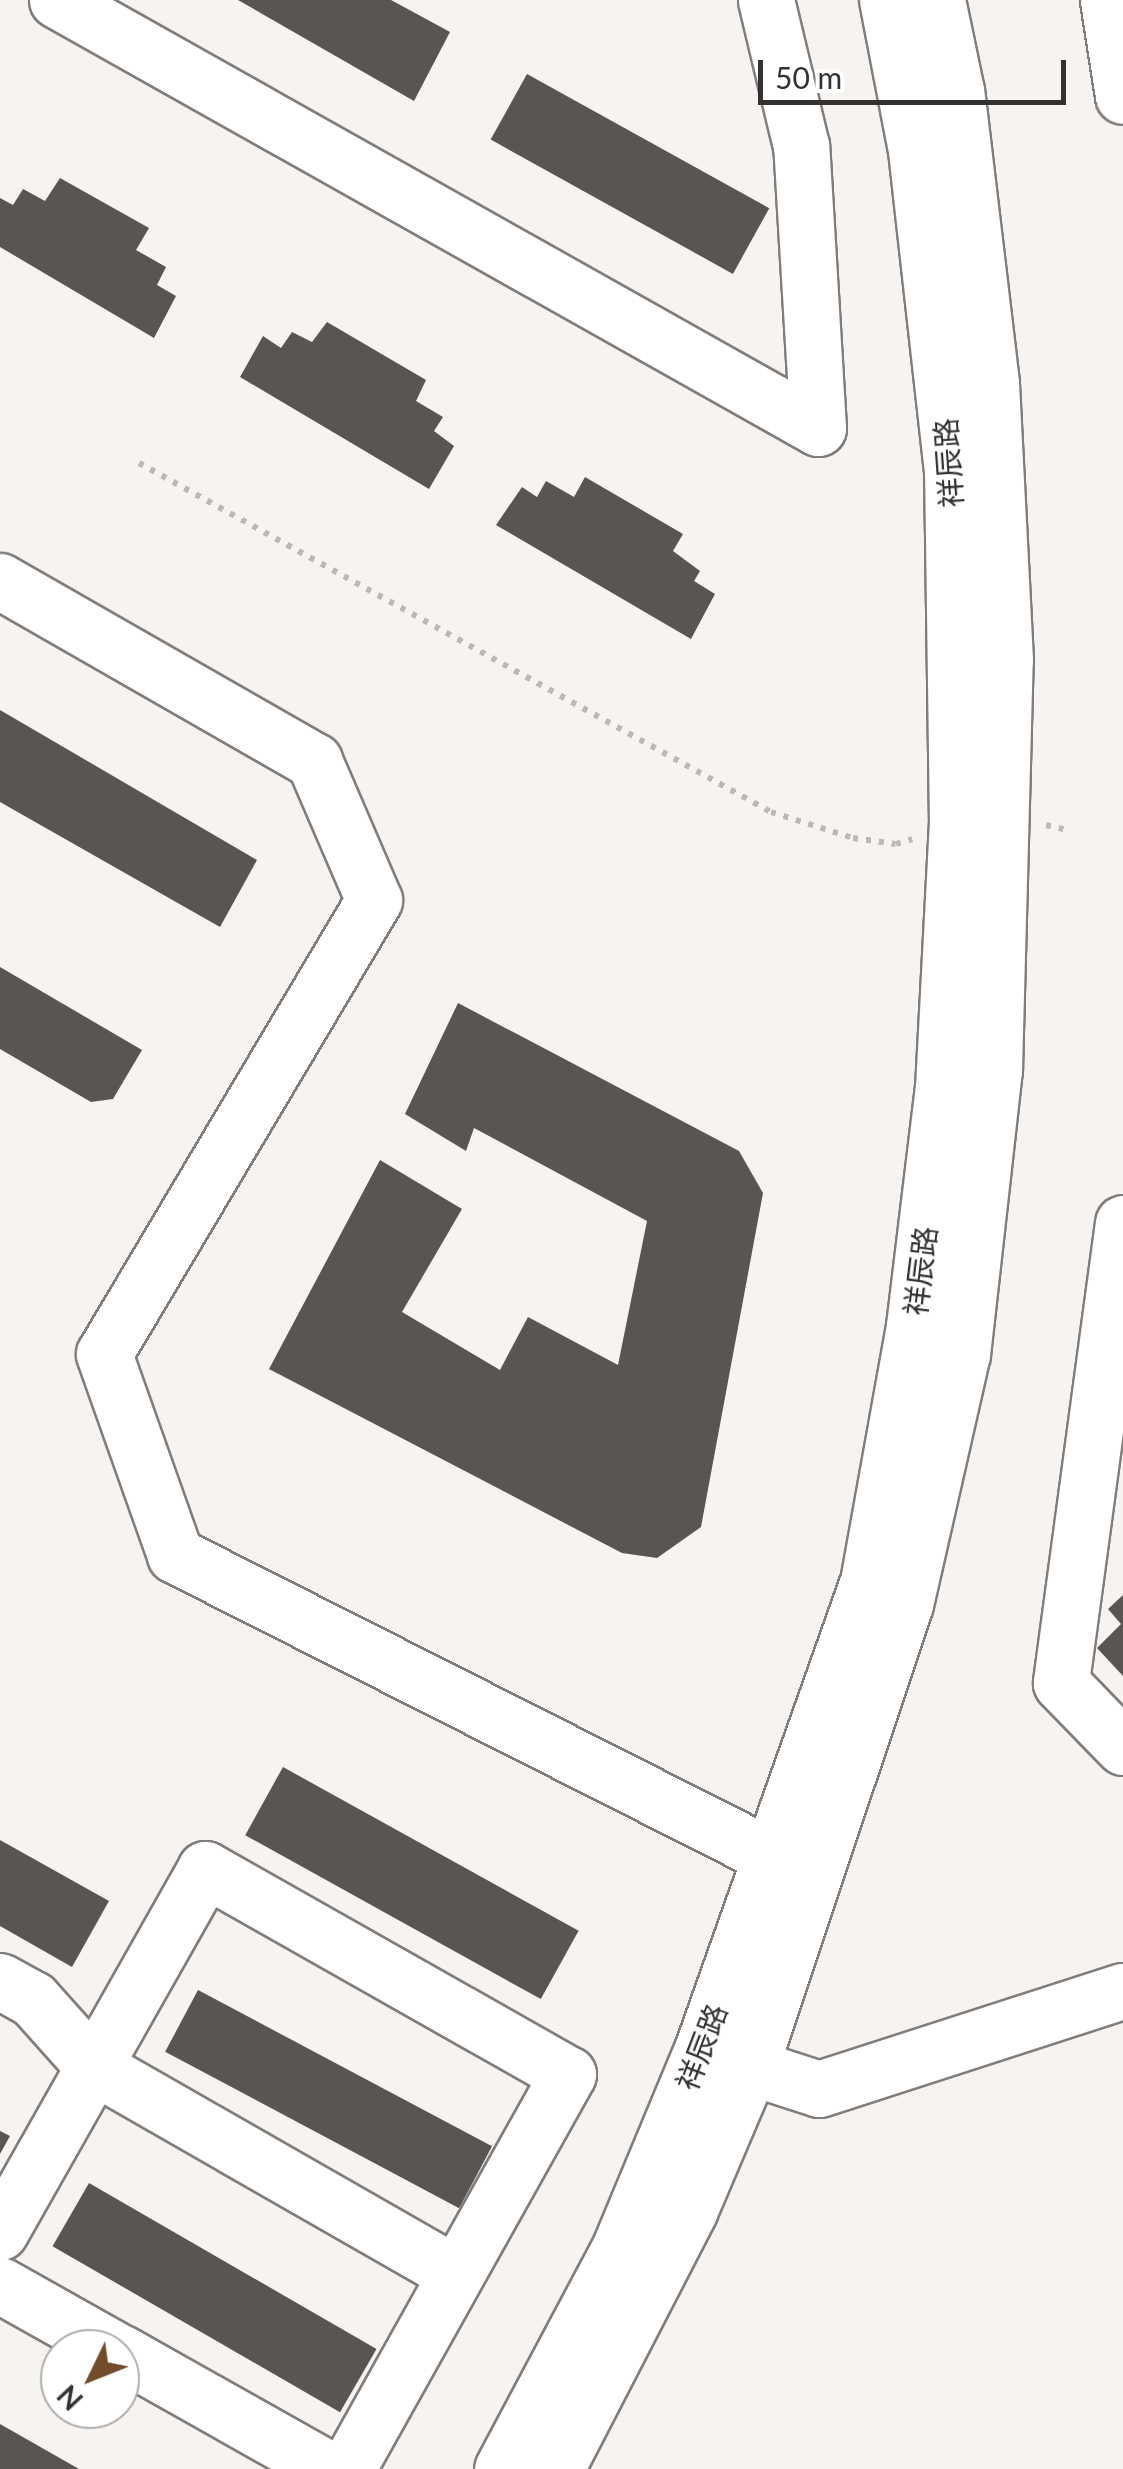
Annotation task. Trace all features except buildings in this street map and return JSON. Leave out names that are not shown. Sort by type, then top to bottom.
[{"type":"street","points":[[56,0],[818,428],[801,146],[766,0]]},
{"type":"street","name":"祥辰路","points":[[502,2469],[618,2250],[726,2060],[905,1604],[962,1354],[994,1070],[980,821],[952,471],[916,150],[887,0]]},
{"type":"street","name":"祥辰路","points":[[556,2469],[690,2208],[770,1856],[868,1582],[914,1326],[1004,660],[990,383],[956,90],[937,0]]},
{"type":"street","points":[[1108,0],[1123,96]]},
{"type":"street","points":[[0,581],[314,762],[374,900],[104,1354],[176,1555],[770,1856]]},
{"type":"street","points":[[1123,1223],[1060,1683],[1123,1747]]},
{"type":"street","points":[[0,2232],[205,1868],[568,2074],[346,2469]]},
{"type":"street","points":[[0,1981],[33,2000],[93,2066],[456,2274]]},
{"type":"street","points":[[726,2060],[819,2090],[1123,1991]]},
{"type":"street","points":[[0,2285],[78,2329]]},
{"type":"street","points":[[140,2364],[328,2469]]},
{"type":"path","points":[[139,463],[771,812],[896,844],[980,821],[1064,828]]}]
